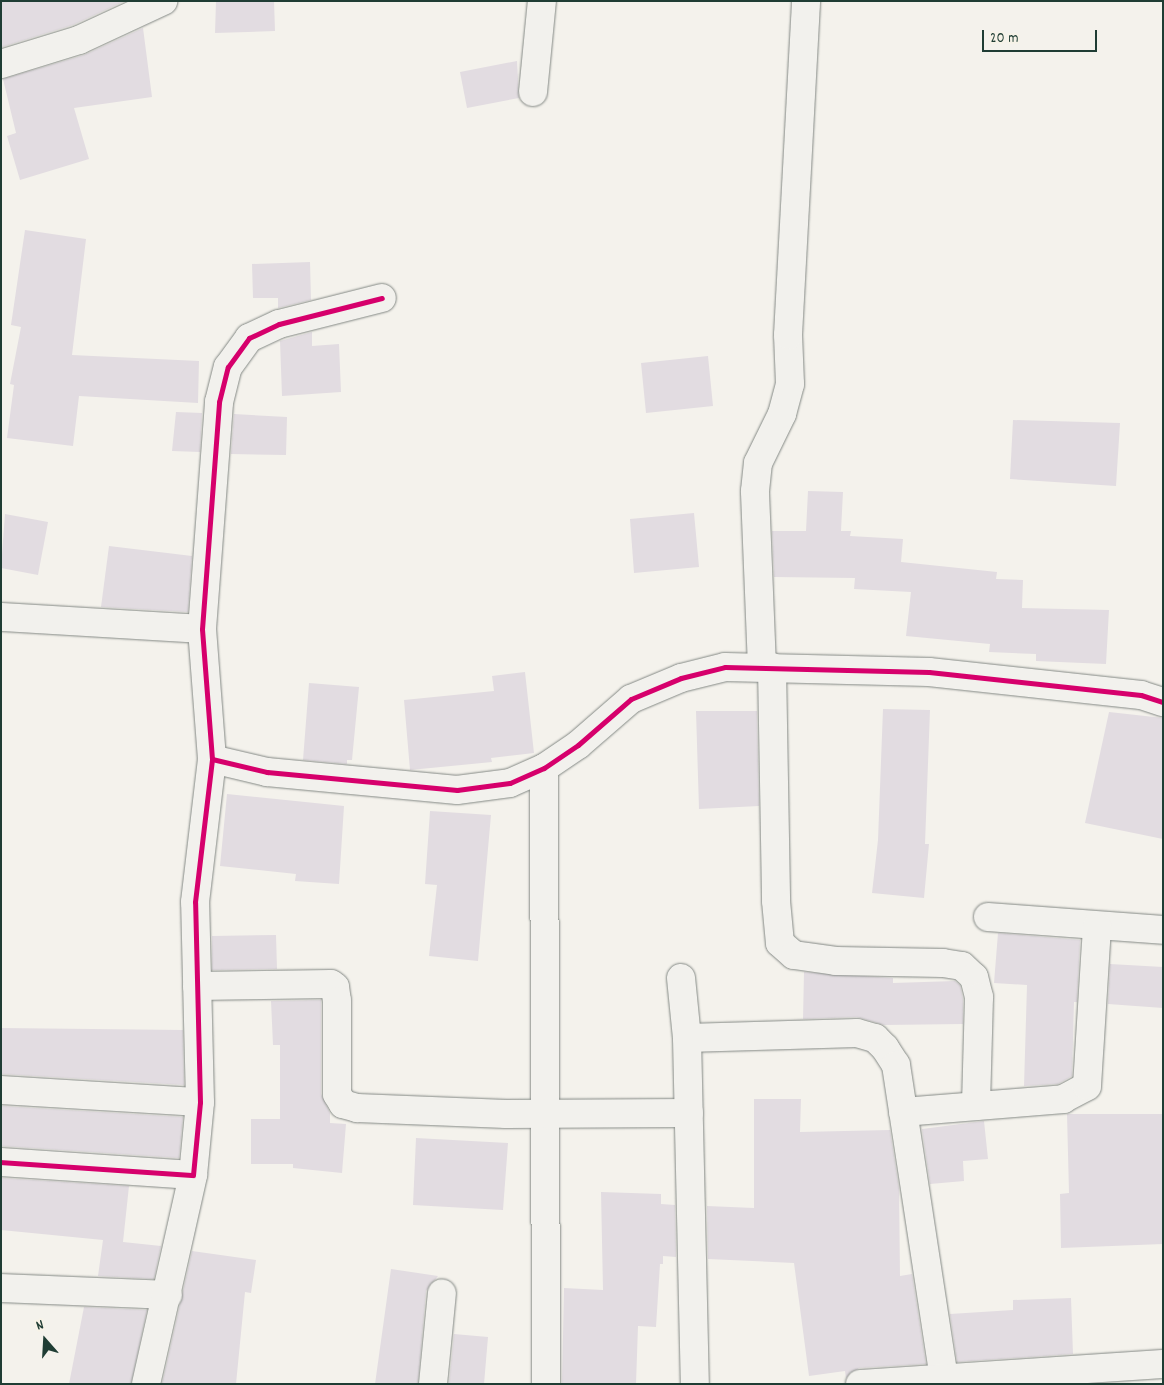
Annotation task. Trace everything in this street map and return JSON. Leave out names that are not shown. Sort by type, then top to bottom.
[{"type":"street","points":[[1,64],[80,40],[163,1]]},
{"type":"street","points":[[533,92],[542,1]]},
{"type":"street","points":[[806,1],[788,335],[790,384],[782,414],[758,463],[755,491],[767,667],[776,927],[780,943],[794,955],[836,961],[943,963],[962,966],[974,977],[979,997],[976,1106]]},
{"type":"street","points":[[146,1384],[168,1295],[193,1175],[200,1102],[195,902],[212,759],[202,629],[218,402],[228,367],[249,338],[279,324],[382,298]]},
{"type":"street","points":[[1,617],[202,629]]},
{"type":"street","points":[[212,759],[267,772],[458,790],[510,783],[544,768],[578,745],[631,699],[681,678],[725,668],[767,667],[928,672],[1141,695],[1163,702]]},
{"type":"street","points":[[544,768],[547,1114],[546,1384]]},
{"type":"street","points":[[988,918],[1163,930]]},
{"type":"street","points":[[903,1112],[1063,1099],[1087,1086],[1097,926]]},
{"type":"street","points":[[681,978],[687,1038],[695,1384]]},
{"type":"street","points":[[197,986],[331,984],[335,988],[337,1000],[337,1094],[343,1104],[357,1108],[547,1114],[689,1112]]},
{"type":"street","points":[[687,1038],[857,1033],[875,1038],[896,1065],[944,1380]]},
{"type":"street","points":[[1,1090],[200,1102]]},
{"type":"street","points":[[1,1162],[193,1175]]},
{"type":"street","points":[[1,1288],[168,1295]]},
{"type":"street","points":[[433,1384],[442,1293]]},
{"type":"street","points":[[860,1384],[944,1380],[1163,1364]]},
{"type":"building","points":[[1,1],[125,1],[73,25],[2,47]]},
{"type":"building","points":[[216,1],[274,1],[275,31],[215,33]]},
{"type":"building","points":[[143,28],[152,97],[74,108],[89,159],[20,180],[7,136],[16,133],[3,79],[84,55]]},
{"type":"building","points":[[517,61],[519,98],[467,108],[460,72]]},
{"type":"building","points":[[25,230],[86,239],[72,355],[199,361],[198,403],[79,396],[73,446],[7,438],[14,385],[10,384],[21,327],[11,325]]},
{"type":"building","points":[[310,262],[311,300],[278,308],[278,298],[253,298],[252,264]]},
{"type":"building","points":[[312,332],[312,346],[339,344],[341,392],[282,396],[280,341]]},
{"type":"building","points":[[708,356],[713,406],[646,413],[641,363]]},
{"type":"building","points":[[176,412],[202,413],[200,452],[172,451]]},
{"type":"building","points":[[234,414],[287,417],[286,455],[231,454]]},
{"type":"building","points":[[1013,420],[1120,423],[1116,486],[1010,479]]},
{"type":"building","points":[[808,491],[843,492],[841,531],[851,531],[850,536],[903,539],[901,562],[997,572],[996,579],[1023,580],[1022,608],[1109,610],[1106,664],[1036,661],[1036,654],[989,652],[990,644],[906,636],[911,592],[854,589],[855,578],[774,577],[772,531],[806,531]]},
{"type":"building","points":[[694,513],[699,567],[634,573],[630,519]]},
{"type":"building","points":[[5,514],[48,522],[38,575],[1,568]]},
{"type":"building","points":[[109,546],[192,556],[188,612],[101,607]]},
{"type":"building","points":[[525,672],[534,753],[491,758],[492,762],[410,770],[404,700],[494,691],[492,676]]},
{"type":"building","points":[[309,683],[359,687],[352,760],[347,760],[347,764],[303,760]]},
{"type":"building","points":[[883,709],[930,710],[925,844],[929,844],[924,898],[872,893],[878,840]]},
{"type":"building","points":[[696,711],[757,711],[759,806],[699,809]]},
{"type":"building","points":[[1109,712],[1163,718],[1163,839],[1085,823]]},
{"type":"building","points":[[227,794],[344,806],[339,884],[295,881],[296,874],[220,866]]},
{"type":"building","points":[[430,811],[491,815],[478,961],[429,956],[437,885],[425,884]]},
{"type":"building","points":[[998,933],[1080,940],[1077,1002],[1074,1002],[1072,1076],[1058,1084],[1024,1086],[1027,985],[994,983]]},
{"type":"building","points":[[276,935],[277,969],[212,970],[212,936]]},
{"type":"building","points":[[1110,964],[1163,967],[1163,1008],[1108,1004]]},
{"type":"building","points":[[804,972],[893,978],[893,983],[955,981],[960,985],[963,999],[963,1024],[884,1025],[857,1017],[803,1019]]},
{"type":"building","points":[[321,1000],[321,1094],[330,1113],[330,1123],[346,1124],[342,1173],[293,1168],[293,1164],[251,1164],[251,1119],[280,1119],[280,1045],[273,1045],[271,1001]]},
{"type":"building","points":[[1,1028],[183,1030],[184,1085],[1,1074]]},
{"type":"building","points":[[754,1099],[801,1099],[800,1132],[890,1130],[899,1188],[900,1276],[912,1274],[926,1364],[859,1368],[846,1378],[845,1371],[809,1376],[794,1263],[708,1259],[707,1206],[754,1208]]},
{"type":"building","points":[[1,1106],[183,1117],[179,1158],[1,1146]]},
{"type":"building","points":[[1067,1114],[1163,1114],[1163,1244],[1061,1248],[1060,1194],[1069,1193]]},
{"type":"building","points":[[984,1121],[988,1159],[963,1161],[964,1181],[930,1184],[922,1129]]},
{"type":"building","points":[[416,1138],[508,1143],[503,1210],[413,1205]]},
{"type":"building","points":[[1,1178],[129,1186],[123,1242],[161,1246],[154,1279],[98,1276],[103,1240],[1,1230]]},
{"type":"building","points":[[601,1192],[661,1194],[661,1204],[675,1205],[676,1257],[663,1256],[663,1264],[660,1264],[656,1327],[638,1326],[636,1384],[562,1384],[564,1288],[603,1290]]},
{"type":"building","points":[[192,1251],[256,1260],[251,1293],[245,1292],[236,1384],[162,1384]]},
{"type":"building","points":[[391,1269],[438,1276],[426,1291],[418,1384],[375,1384]]},
{"type":"building","points":[[1071,1298],[1073,1354],[957,1362],[950,1314],[1013,1310],[1013,1300]]},
{"type":"building","points":[[84,1307],[147,1310],[131,1384],[69,1384]]},
{"type":"building","points":[[454,1334],[488,1337],[484,1384],[449,1384]]},
{"type":"cycle path","points":[[1,1162],[193,1175],[200,1102],[195,902],[212,759],[202,629],[219,402],[228,367],[249,338],[279,324],[382,298]]},
{"type":"cycle path","points":[[212,759],[267,772],[457,790],[510,783],[544,768],[578,745],[631,699],[681,678],[725,667],[929,672],[1141,695],[1163,702]]}]
